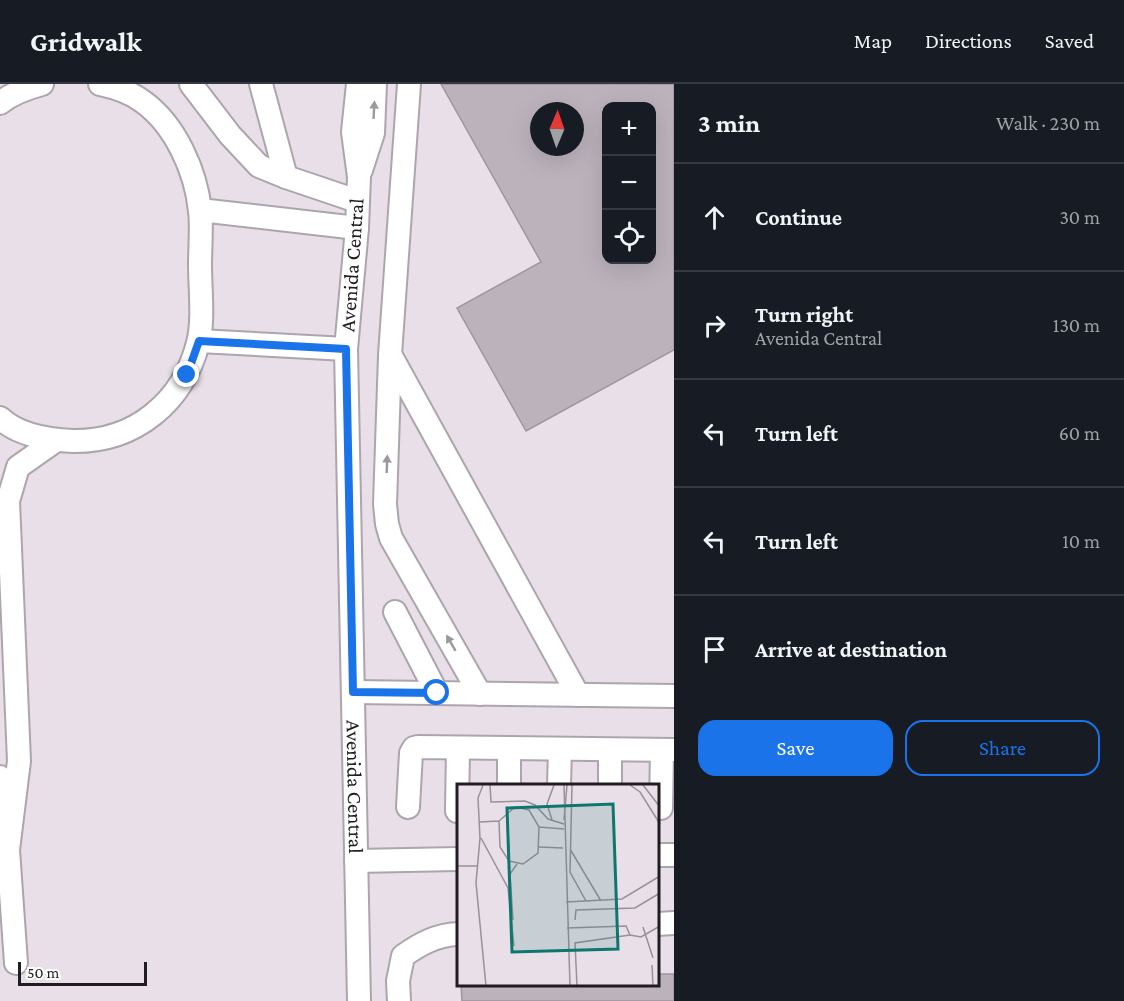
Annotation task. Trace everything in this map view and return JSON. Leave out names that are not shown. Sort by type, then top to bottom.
[{"type":"street","points":[[0,103],[5,98],[42,84]]},
{"type":"street","points":[[0,418],[26,433],[55,441],[88,441],[118,435],[145,421],[168,402],[187,375],[199,341],[201,320],[200,210],[193,174],[179,143],[162,119],[141,100],[114,87],[100,84]]},
{"type":"street","points":[[191,84],[230,135],[259,166],[357,201]]},
{"type":"street","points":[[261,84],[286,177]]},
{"type":"street","name":"Avenida Central","points":[[358,84],[353,132],[359,177],[357,228],[346,349],[359,1001]]},
{"type":"street","name":"Avenida Central","points":[[359,177],[373,134],[375,84]]},
{"type":"street","points":[[409,84],[390,355],[385,504],[387,524],[391,538],[480,694]]},
{"type":"street","points":[[200,210],[357,228]]},
{"type":"street","points":[[199,341],[346,349]]},
{"type":"street","points":[[390,355],[578,695]]},
{"type":"street","points":[[8,850],[19,761],[8,501],[18,466],[55,441]]},
{"type":"street","points":[[395,612],[437,693]]},
{"type":"street","points":[[353,692],[674,696]]},
{"type":"street","points":[[408,807],[411,753],[414,748],[509,748],[668,750],[661,808]]},
{"type":"street","points":[[456,811],[458,748]]},
{"type":"street","points":[[509,748],[509,784]]},
{"type":"street","points":[[559,784],[560,749]]},
{"type":"street","points":[[610,750],[610,784]]},
{"type":"street","points":[[0,777],[16,963]]},
{"type":"street","points":[[356,861],[457,859]]},
{"type":"street","points":[[659,924],[674,923]]},
{"type":"street","points":[[399,1001],[398,981],[404,956],[423,942],[457,934]]},
{"type":"building","points":[[441,84],[674,84],[674,350],[526,431],[457,308],[541,262]]},
{"type":"building","points":[[659,974],[674,974],[674,1001],[462,1001],[461,986],[659,986]]},
{"type":"route","points":[[187,375],[199,341],[346,349],[353,692],[437,693]]}]
